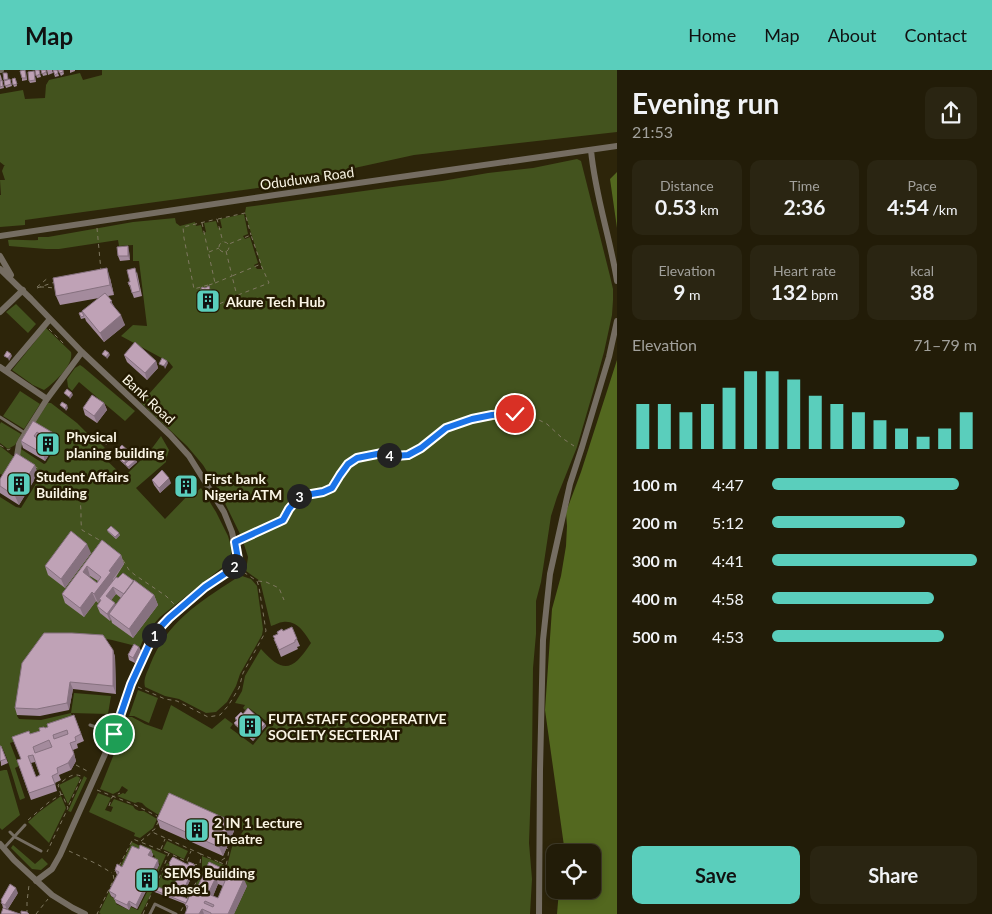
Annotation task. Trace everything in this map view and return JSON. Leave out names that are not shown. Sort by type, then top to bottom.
[{"type":"street","name":"Oduduwa Road","points":[[0,236],[304,190],[617,146]]},
{"type":"street","points":[[591,150],[593,170],[617,281]]},
{"type":"street","name":"Bank Road","points":[[0,256],[7,269],[31,299],[82,352],[163,428],[189,456],[224,512],[235,542]]},
{"type":"street","name":"Bank Road","points":[[0,268],[23,290]]},
{"type":"street","points":[[0,312],[23,290]]},
{"type":"street","points":[[6,371],[50,319]]},
{"type":"street","points":[[539,914],[543,640],[550,574],[570,484],[609,357],[617,321]]},
{"type":"street","points":[[17,456],[19,444],[47,399],[82,352]]},
{"type":"street","points":[[0,366],[47,399]]},
{"type":"street","points":[[36,881],[52,870],[63,849],[114,734],[131,684],[154,634],[169,618],[205,587],[234,566],[238,559],[235,542]]},
{"type":"street","points":[[2,846],[36,881],[71,911],[85,914]]},
{"type":"lane","points":[[0,417],[26,433]]},
{"type":"lane","points":[[90,725],[114,734]]},
{"type":"lane","points":[[2,846],[15,837],[26,823]]},
{"type":"lane","points":[[10,832],[15,837],[41,851]]},
{"type":"lane","points":[[150,914],[155,904],[178,914]]},
{"type":"path","points":[[209,285],[213,294],[218,296],[216,299],[217,305],[270,283],[260,264],[245,212],[183,227],[194,289],[215,283],[260,264]]},
{"type":"path","points":[[208,252],[220,248],[223,242],[217,219]]},
{"type":"path","points":[[96,221],[102,272]]},
{"type":"path","points":[[202,223],[215,283]]},
{"type":"path","points":[[223,242],[229,244],[251,234]]},
{"type":"path","points":[[229,244],[229,249],[226,251],[238,296]]},
{"type":"path","points":[[220,248],[222,251],[226,251]]},
{"type":"path","points":[[31,299],[37,288],[49,277]]},
{"type":"path","points":[[37,288],[55,282]]},
{"type":"path","points":[[37,288],[54,288]]},
{"type":"path","points":[[45,325],[66,346]]},
{"type":"path","points":[[235,542],[283,520],[300,496],[323,492],[332,488],[348,464],[357,458],[382,453],[395,456],[408,455],[421,448],[446,428],[472,419],[492,415],[515,414],[531,416],[547,424],[562,438],[576,447],[582,447]]},
{"type":"path","points":[[0,445],[8,450],[19,444]]},
{"type":"path","points":[[33,465],[52,478],[68,485],[77,493],[81,507],[82,530],[102,542]]},
{"type":"path","points":[[119,557],[129,570],[166,596],[180,610]]},
{"type":"path","points":[[234,566],[257,581],[266,582],[279,588],[284,600]]},
{"type":"path","points":[[131,684],[165,699],[177,701],[208,717],[220,715],[239,688],[243,673],[266,631],[260,587],[257,581]]},
{"type":"path","points":[[43,856],[49,848],[68,808],[81,779],[81,776],[78,774],[66,778],[58,785],[68,808]]},
{"type":"path","points":[[97,790],[135,804],[160,818],[155,829],[140,842]]},
{"type":"path","points":[[109,806],[112,797],[120,793]]},
{"type":"path","points":[[26,823],[49,802],[61,795]]},
{"type":"path","points":[[152,832],[226,865],[229,849],[226,848]]},
{"type":"path","points":[[160,850],[165,838]]},
{"type":"path","points":[[98,914],[114,879],[113,874],[116,869],[118,870],[133,839],[194,865],[200,864]]},
{"type":"path","points":[[63,849],[97,864],[113,874]]},
{"type":"path","points":[[187,862],[192,850]]},
{"type":"path","points":[[143,914],[169,853]]},
{"type":"path","points":[[178,914],[198,879],[201,854]]},
{"type":"path","points":[[218,862],[228,856]]},
{"type":"path","points":[[166,862],[170,864]]},
{"type":"path","points":[[27,914],[29,885],[36,881]]},
{"type":"path","points":[[176,898],[181,890]]},
{"type":"path","points":[[36,914],[52,895]]},
{"type":"green space","points":[[102,70],[617,70],[617,132],[414,155],[272,186],[25,220],[25,225],[0,227],[0,180],[5,180],[2,171],[5,166],[0,162],[0,94],[23,90],[25,99],[45,98],[46,85],[49,80],[80,73],[83,80],[102,75]]},
{"type":"green space","points":[[577,159],[581,161],[613,289],[613,300],[612,315],[604,352],[593,392],[577,447],[551,516],[541,582],[536,601],[529,843],[532,879],[530,914],[234,914],[247,886],[219,872],[197,901],[187,901],[203,871],[202,856],[226,867],[232,847],[244,830],[229,824],[157,814],[142,803],[135,803],[117,796],[125,794],[128,790],[122,786],[119,791],[113,794],[100,789],[127,717],[132,717],[162,730],[171,705],[212,729],[225,718],[233,724],[230,728],[253,745],[270,724],[249,708],[245,710],[243,708],[245,705],[235,703],[242,691],[245,676],[261,649],[276,663],[288,666],[299,659],[311,643],[303,631],[292,623],[282,622],[271,626],[260,581],[246,571],[248,557],[242,538],[219,491],[203,465],[187,446],[141,403],[173,367],[169,362],[121,336],[133,325],[147,326],[139,261],[133,261],[133,245],[119,246],[118,240],[59,249],[46,249],[9,246],[8,240],[38,240],[38,237],[48,237],[133,222],[175,218],[176,223],[180,226],[195,222],[196,226],[201,225],[203,233],[206,232],[204,223],[216,221],[218,228],[222,228],[220,219],[244,214],[248,234],[243,236],[245,239],[250,237],[258,263],[254,265],[257,269],[262,269],[245,213],[246,207],[533,168]]},
{"type":"green space","points":[[617,172],[617,228],[610,179]]},
{"type":"green space","points":[[16,304],[36,324],[28,333],[6,312]]},
{"type":"green space","points":[[46,328],[71,352],[71,357],[62,373],[44,390],[33,385],[12,370]]},
{"type":"green space","points":[[617,360],[617,914],[557,914],[558,899],[601,899],[601,844],[564,844],[545,710],[552,609],[561,576],[566,546],[566,512]]},
{"type":"green space","points":[[80,365],[135,411],[125,421],[79,382],[72,391],[68,387],[67,379],[75,368]]},
{"type":"green space","points":[[20,391],[40,404],[24,429],[3,416]]},
{"type":"green space","points":[[48,403],[51,403],[77,423],[88,435],[96,439],[105,448],[97,451],[124,477],[150,451],[161,436],[169,450],[166,462],[136,488],[165,519],[193,490],[196,492],[201,488],[216,512],[232,549],[230,558],[224,566],[160,617],[146,633],[140,647],[90,636],[26,667],[17,716],[19,719],[41,720],[71,713],[73,721],[10,743],[19,766],[15,768],[25,798],[20,800],[2,747],[0,748],[0,497],[21,508],[42,474],[17,459],[21,449],[44,464],[60,440],[37,425],[33,426]]},
{"type":"green space","points":[[1,422],[21,434],[15,445],[8,449],[0,443]]},
{"type":"green space","points":[[0,446],[14,457],[3,475],[0,474]]},
{"type":"green space","points":[[242,576],[251,579],[257,586],[263,629],[262,635],[227,702],[216,712],[206,713],[179,699],[165,696],[145,687],[146,676],[157,650],[175,625],[196,605]]},
{"type":"green space","points":[[138,690],[158,698],[149,723],[134,716],[129,716]]},
{"type":"green space","points":[[74,693],[111,696],[108,714],[71,713]]},
{"type":"green space","points":[[7,770],[20,815],[2,830],[0,828],[0,771]]},
{"type":"green space","points":[[77,776],[80,778],[68,804],[59,785]]},
{"type":"green space","points":[[84,776],[87,778],[71,812],[68,811]]},
{"type":"green space","points":[[98,793],[111,798],[105,810],[111,812],[113,807],[110,806],[114,799],[133,806],[135,809],[144,811],[157,819],[153,828],[140,838],[134,836],[135,833],[89,812]]},
{"type":"green space","points":[[61,796],[66,808],[49,843],[28,822]]},
{"type":"green space","points":[[167,841],[188,851],[184,859],[163,849]]},
{"type":"green space","points":[[132,842],[166,855],[156,877],[155,887],[149,885],[160,864],[153,860],[155,856],[142,850],[123,871],[119,869]]},
{"type":"green space","points":[[13,845],[35,864],[42,858],[48,864],[41,870],[32,869],[11,848]]},
{"type":"green space","points":[[167,863],[170,865],[169,869],[180,875],[176,885],[180,890],[176,897],[156,887]]},
{"type":"green space","points":[[117,875],[120,876],[110,896],[117,900],[116,904],[129,910],[131,907],[138,910],[148,890],[152,892],[141,914],[99,913]]},
{"type":"building","points":[[25,70],[26,78],[22,78],[20,71]]},
{"type":"building","points":[[35,70],[39,70],[40,74],[36,76]]},
{"type":"building","points":[[34,71],[35,80],[29,81],[28,72]]},
{"type":"building","points":[[3,73],[7,73],[8,79],[4,80]]},
{"type":"building","points":[[15,78],[17,84],[13,85],[12,79]]},
{"type":"building","points":[[10,79],[11,84],[5,86],[4,81]]},
{"type":"building","points":[[128,246],[128,256],[118,256],[117,247]]},
{"type":"building","points":[[107,268],[110,285],[56,296],[53,278]]},
{"type":"building","points":[[135,268],[140,291],[132,293],[128,282],[130,282],[127,270]]},
{"type":"building","name":"Akure Tech Hub","points":[[209,286],[210,290],[214,292],[214,298],[210,304],[202,305],[201,301],[197,299],[199,295],[197,293],[202,287]]},
{"type":"building","points":[[105,293],[121,315],[100,333],[82,311]]},
{"type":"building","points":[[135,342],[156,361],[145,373],[124,355]]},
{"type":"building","points":[[105,350],[109,353],[106,357],[102,354]]},
{"type":"building","points":[[7,351],[11,354],[8,358],[4,356]]},
{"type":"building","points":[[162,358],[167,361],[164,366],[159,364]]},
{"type":"building","points":[[67,389],[72,393],[69,397],[64,393]]},
{"type":"building","points":[[92,395],[104,403],[94,416],[83,408]]},
{"type":"building","points":[[62,402],[67,405],[65,409],[60,405]]},
{"type":"building","points":[[33,421],[55,434],[43,454],[21,441]],"holes":[[[37,432],[40,434],[37,438],[34,436]]]},
{"type":"building","points":[[104,434],[109,439],[105,442],[100,438]]},
{"type":"building","points":[[122,445],[132,454],[124,463],[114,453]]},
{"type":"building","points":[[16,453],[35,465],[15,496],[0,486],[0,479]]},
{"type":"building","points":[[133,456],[136,460],[128,467],[125,464]]},
{"type":"building","points":[[162,470],[169,478],[159,488],[152,480]]},
{"type":"building","points":[[183,478],[188,480],[187,482],[190,485],[187,488],[180,481]]},
{"type":"building","points":[[111,526],[119,533],[115,537],[107,530]]},
{"type":"building","points":[[71,531],[87,544],[61,579],[45,566]]},
{"type":"building","points":[[102,540],[121,555],[94,594],[92,592],[80,608],[62,594]],"holes":[[[87,566],[101,577],[97,583],[83,572]]]},
{"type":"building","points":[[123,573],[134,581],[124,594],[113,587],[106,596],[115,603],[107,614],[97,606],[101,600],[99,599],[116,577],[118,578]]},
{"type":"building","points":[[134,580],[154,595],[129,629],[109,614]]},
{"type":"building","points":[[292,627],[297,639],[295,642],[279,650],[273,636],[282,629],[283,631]]},
{"type":"building","points":[[44,633],[103,635],[113,650],[113,686],[70,682],[67,703],[37,709],[15,708],[22,663]]},
{"type":"building","points":[[134,644],[139,647],[133,658],[128,655]]},
{"type":"building","name":"FUTA STAFF COOPERATIVE SOCIETY SECTERIAT","points":[[248,708],[265,724],[252,738],[234,723],[237,720],[235,718],[241,712],[243,714]]},
{"type":"building","points":[[74,715],[81,734],[75,737],[76,741],[70,743],[74,754],[68,763],[57,768],[58,773],[52,776],[55,784],[29,793],[17,760],[21,759],[12,737],[29,731],[30,734],[40,731],[39,728],[48,727],[47,724]],"holes":[[[67,730],[68,734],[54,739],[53,735]],[[49,740],[52,747],[35,753],[33,747]],[[33,755],[40,775],[36,777],[28,756]]]},
{"type":"building","points":[[0,746],[6,759],[0,761]]},
{"type":"building","name":"2 IN 1 Lecture Theatre","points":[[169,793],[231,821],[219,847],[157,819]]},
{"type":"building","name":"SEMS Building phase1","points":[[140,845],[151,850],[148,855],[158,860],[136,905],[129,901],[127,905],[114,899],[116,895],[109,891],[119,872],[115,870],[117,864],[122,867],[132,846],[139,849]]},
{"type":"building","points":[[173,857],[188,865],[189,862],[194,864],[192,867],[197,870],[195,875],[191,873],[185,887],[182,886],[182,888],[175,883],[180,872],[169,866]]},
{"type":"building","points":[[209,862],[244,879],[228,914],[211,914],[202,909],[199,914],[185,914],[188,906],[185,905],[191,893],[194,895]],"holes":[[[216,877],[225,881],[218,898],[208,894]],[[205,901],[214,905],[213,907],[204,903]]]},
{"type":"building","points":[[148,883],[188,899],[186,903],[147,887]]},
{"type":"building","points":[[10,884],[16,888],[5,905],[1,903],[1,900]]},
{"type":"building","points":[[3,908],[20,914],[1,914]]},
{"type":"building","points":[[21,911],[27,912],[29,914],[21,914]]},
{"type":"place","name":"Akure Tech Hub","points":[[208,301]]},
{"type":"place","name":"Physical planing building","points":[[48,444]]},
{"type":"place","name":"Student Affairs Building","points":[[19,484]]},
{"type":"place","name":"First bank Nigeria ATM","points":[[186,486]]},
{"type":"place","name":"FUTA STAFF COOPERATIVE SOCIETY SECTERIAT","points":[[250,726]]},
{"type":"place","name":"2 IN 1 Lecture Theatre","points":[[197,830]]},
{"type":"place","name":"SEMS Building phase1","points":[[147,880]]},
{"type":"route","points":[[114,734],[131,684],[154,634],[169,618],[205,587],[234,566],[238,559],[235,542],[283,520],[300,496],[323,492],[332,488],[348,464],[357,458],[382,453],[395,456],[408,455],[421,448],[446,428],[472,419],[492,415],[515,414]]}]
